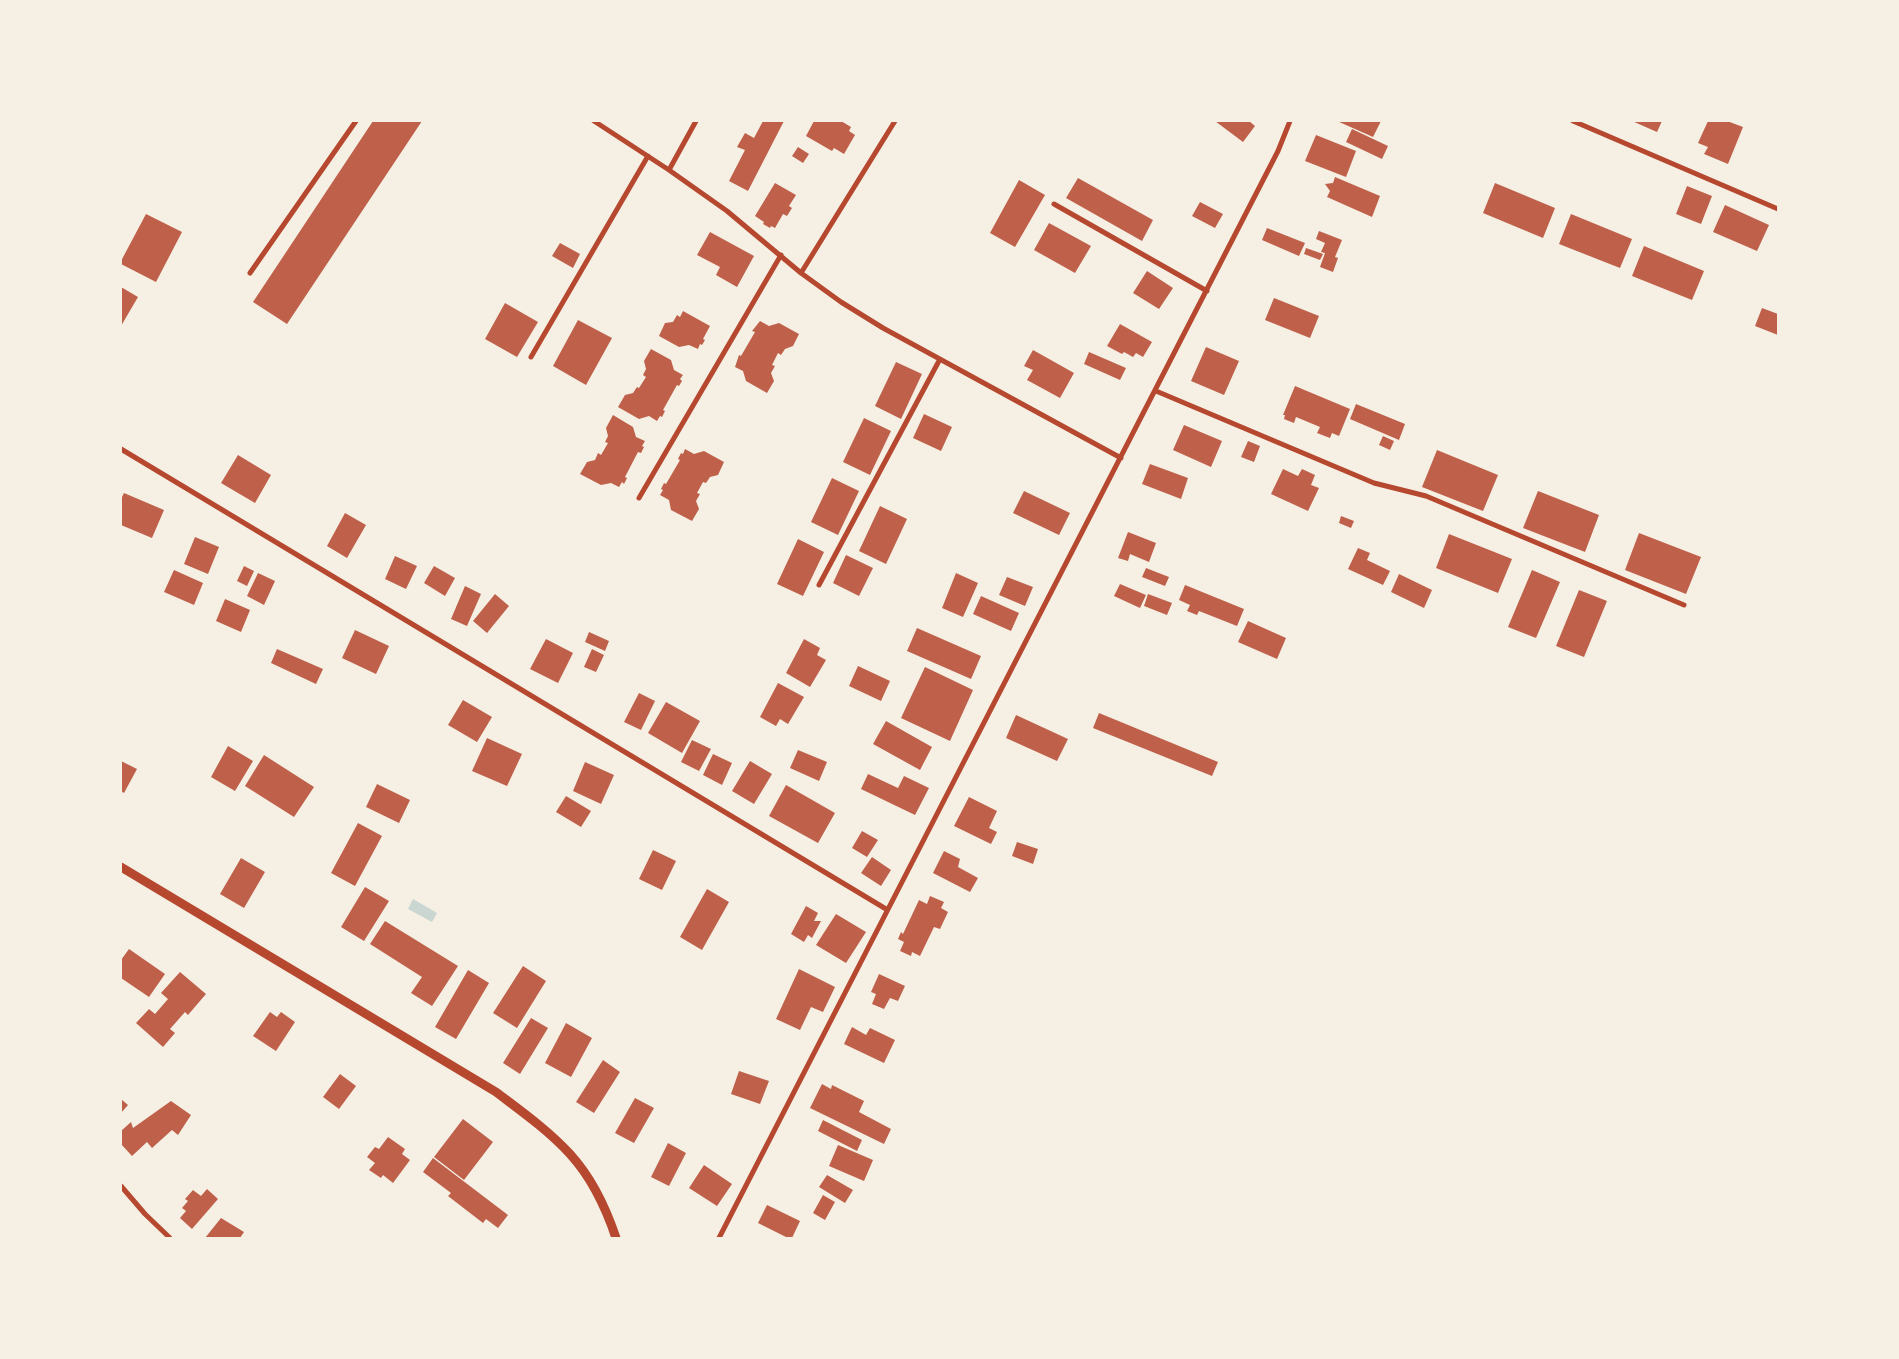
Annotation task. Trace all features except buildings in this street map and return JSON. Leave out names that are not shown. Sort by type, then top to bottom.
[{"type":"street","points":[[250,273],[356,121]]},
{"type":"street","points":[[594,121],[669,170],[726,211],[801,273],[841,302],[884,328],[1121,458]]},
{"type":"street","points":[[669,170],[696,121]]},
{"type":"street","points":[[801,273],[895,121]]},
{"type":"street","points":[[719,1238],[886,909],[1156,391],[1278,151],[1290,121]]},
{"type":"street","points":[[1573,121],[1778,209]]},
{"type":"street","points":[[531,357],[648,156]]},
{"type":"street","points":[[1054,204],[1207,291]]},
{"type":"street","points":[[639,498],[781,255]]},
{"type":"street","points":[[818,584],[940,359]]},
{"type":"street","points":[[1156,391],[1374,483],[1426,496],[1684,605]]},
{"type":"street","points":[[121,449],[886,909]]},
{"type":"street","points":[[121,867],[496,1092],[533,1120],[570,1154],[604,1207],[616,1238]]},
{"type":"street","points":[[121,1186],[145,1214],[170,1238]]},
{"type":"shaded area","points":[[413,899],[437,913],[432,922],[408,909]]}]
